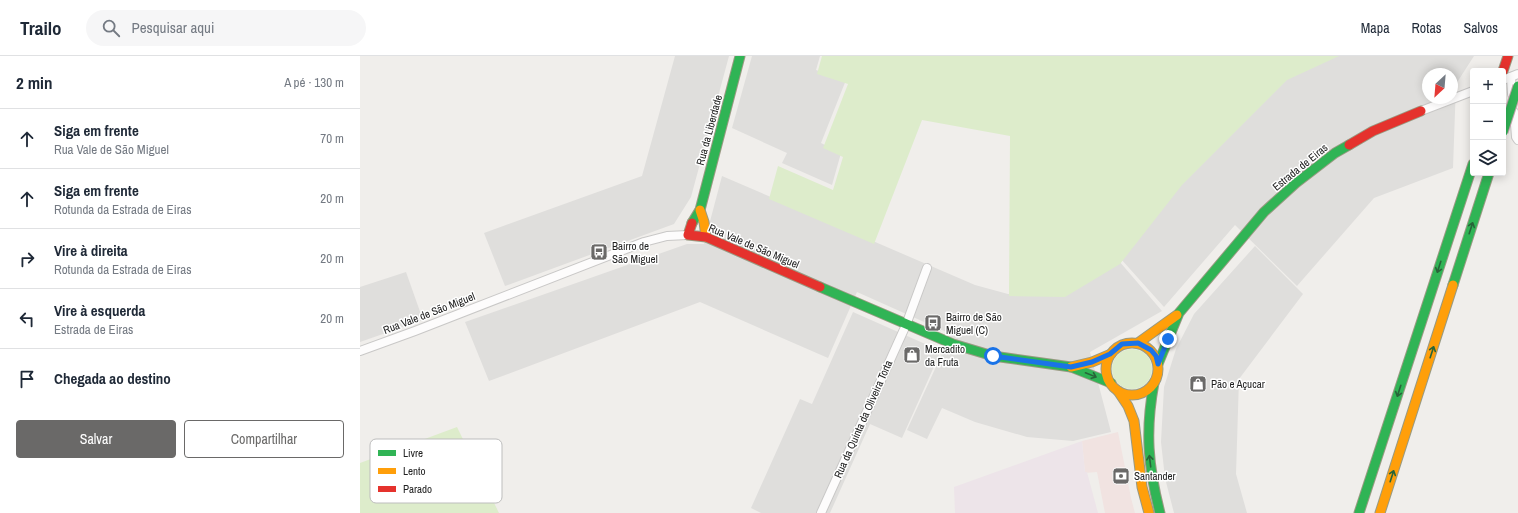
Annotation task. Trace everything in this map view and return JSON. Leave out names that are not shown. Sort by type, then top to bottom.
[{"type":"main road","name":"Rua da Liberdade","points":[[688,235],[693,220],[700,210],[740,56]]},
{"type":"main road","points":[[1504,68],[1508,56]]},
{"type":"main road","points":[[1506,123],[1518,86]]},
{"type":"main road","name":"Estrada de Eiras","points":[[1138,343],[1179,313],[1264,212],[1296,183],[1341,149],[1373,131],[1421,112]]},
{"type":"main road","points":[[1359,513],[1470,173]]},
{"type":"main road","points":[[1380,513],[1488,176]]},
{"type":"main road","name":"Rua da Liberdade","points":[[700,210],[706,236]]},
{"type":"main road","name":"Rua Vale de São Miguel","points":[[688,235],[706,236],[906,325],[953,344],[993,356],[1071,367],[1111,383]]},
{"type":"main road","name":"Estrada de Eiras","points":[[1158,364],[1179,313]]},
{"type":"main road","points":[[1118,391],[1125,394],[1134,395],[1142,394],[1149,390],[1157,377],[1158,364],[1156,356],[1151,350],[1138,343],[1122,344],[1110,354],[1106,369],[1107,377],[1128,406],[1134,421],[1142,487],[1149,513]]},
{"type":"main road","name":"Rua Vale de São Miguel","points":[[1071,367],[1092,362],[1110,354]]},
{"type":"main road","points":[[1154,383],[1148,417],[1147,442],[1152,484],[1160,513]]},
{"type":"street","points":[[1510,77],[1516,137],[1518,140]]},
{"type":"street","name":"Estrada de Eiras","points":[[1421,112],[1470,92]]},
{"type":"street","name":"Rua Vale de São Miguel","points":[[360,351],[644,242],[667,236],[688,235]]},
{"type":"street","name":"Rua da Quinta da Oliveira Torta","points":[[820,513],[906,325],[927,268]]},
{"type":"shaded area","points":[[675,56],[729,56],[691,197],[674,224],[505,286],[484,233],[642,176]]},
{"type":"shaded area","points":[[752,56],[820,56],[816,70],[846,80],[821,143],[841,153],[832,185],[782,163],[787,153],[732,128]]},
{"type":"shaded area","points":[[1333,56],[1474,56],[1458,81],[1458,68],[1422,68],[1422,104],[1455,104],[1453,168],[1374,198],[1297,286],[1235,225],[1164,307],[1121,259],[1183,182],[1287,77]]},
{"type":"shaded area","name":"Bairro de São Miguel","points":[[722,176],[975,285],[1008,294],[1065,294],[1119,261],[1162,311],[1090,352],[1111,432],[1073,441],[1027,437],[975,422],[942,408],[927,439],[907,430],[951,334],[857,292],[828,358],[700,302],[489,381],[465,322],[687,244],[704,244]]},
{"type":"shaded area","points":[[1255,246],[1303,294],[1239,379],[1236,474],[1247,513],[1174,513],[1165,478],[1161,442],[1164,387],[1176,349],[1194,314]]},
{"type":"shaded area","points":[[406,272],[423,320],[360,342],[360,287]]},
{"type":"shaded area","points":[[853,312],[941,351],[902,438],[870,424],[830,513],[761,513],[751,508],[800,399],[812,404]]},
{"type":"shaded area","points":[[1118,432],[1135,513],[1105,513],[1097,472],[1085,473],[1082,441]]},
{"type":"shaded area","points":[[1082,441],[1085,472],[1087,472],[1098,513],[955,513],[954,487]]},
{"type":"green space","points":[[822,56],[1339,56],[1287,80],[1182,185],[1120,264],[1065,297],[1009,296],[1010,136],[922,120],[874,244],[769,199],[778,166],[833,190],[843,157],[823,148],[848,84],[817,74]]},
{"type":"green space","points":[[1128,349],[1136,349],[1143,352],[1149,358],[1152,369],[1149,380],[1143,386],[1136,389],[1128,389],[1121,386],[1115,380],[1112,373],[1112,365],[1115,358],[1121,352]]},
{"type":"green space","points":[[457,427],[463,439],[425,439]]},
{"type":"green space","points":[[370,459],[370,503],[494,503],[499,513],[360,513],[360,463]]},
{"type":"traffic: fast","points":[[692,223],[700,210],[740,56]]},
{"type":"traffic: fast","points":[[1506,123],[1518,86]]},
{"type":"traffic: fast","points":[[1158,364],[1179,313],[1264,212],[1296,183],[1335,153],[1349,145]]},
{"type":"traffic: fast","points":[[1359,513],[1470,173]]},
{"type":"traffic: fast","points":[[1453,285],[1488,176]]},
{"type":"traffic: fast","points":[[820,287],[953,344],[993,356],[1071,367],[1111,383]]},
{"type":"traffic: fast","points":[[1154,383],[1149,417],[1149,448],[1150,464],[1160,513]]},
{"type":"traffic: slow","points":[[700,210],[704,222],[706,237]]},
{"type":"traffic: slow","points":[[1380,513],[1453,285]]},
{"type":"traffic: slow","points":[[1138,343],[1177,315]]},
{"type":"traffic: slow","points":[[1127,343],[1137,343],[1146,347],[1154,355],[1158,364],[1158,369],[1158,374],[1154,383],[1146,391],[1137,395],[1127,395],[1118,391],[1110,383],[1106,374],[1106,364],[1110,355],[1118,347],[1127,343]]},
{"type":"traffic: slow","points":[[1071,367],[1092,362],[1111,354]]},
{"type":"traffic: slow","points":[[1118,391],[1128,406],[1134,421],[1142,487],[1149,513]]},
{"type":"traffic: jam","points":[[1504,68],[1508,56]]},
{"type":"traffic: jam","points":[[1349,145],[1373,131],[1421,111]]},
{"type":"traffic: jam","points":[[692,223],[688,235],[706,237],[820,287]]},
{"type":"place","name":"Bairro de São Miguel","points":[[599,252]]},
{"type":"place","name":"Bairro de São Miguel (C)","points":[[933,323]]},
{"type":"place","name":"Mercadito da Fruta","points":[[912,355]]},
{"type":"place","name":"Pão e Açucar","points":[[1198,384]]},
{"type":"place","name":"Santander","points":[[1121,476]]},
{"type":"route","points":[[993,356],[1071,367],[1092,362],[1110,354],[1122,344],[1138,343],[1151,350],[1156,356],[1158,364],[1168,339]]}]
